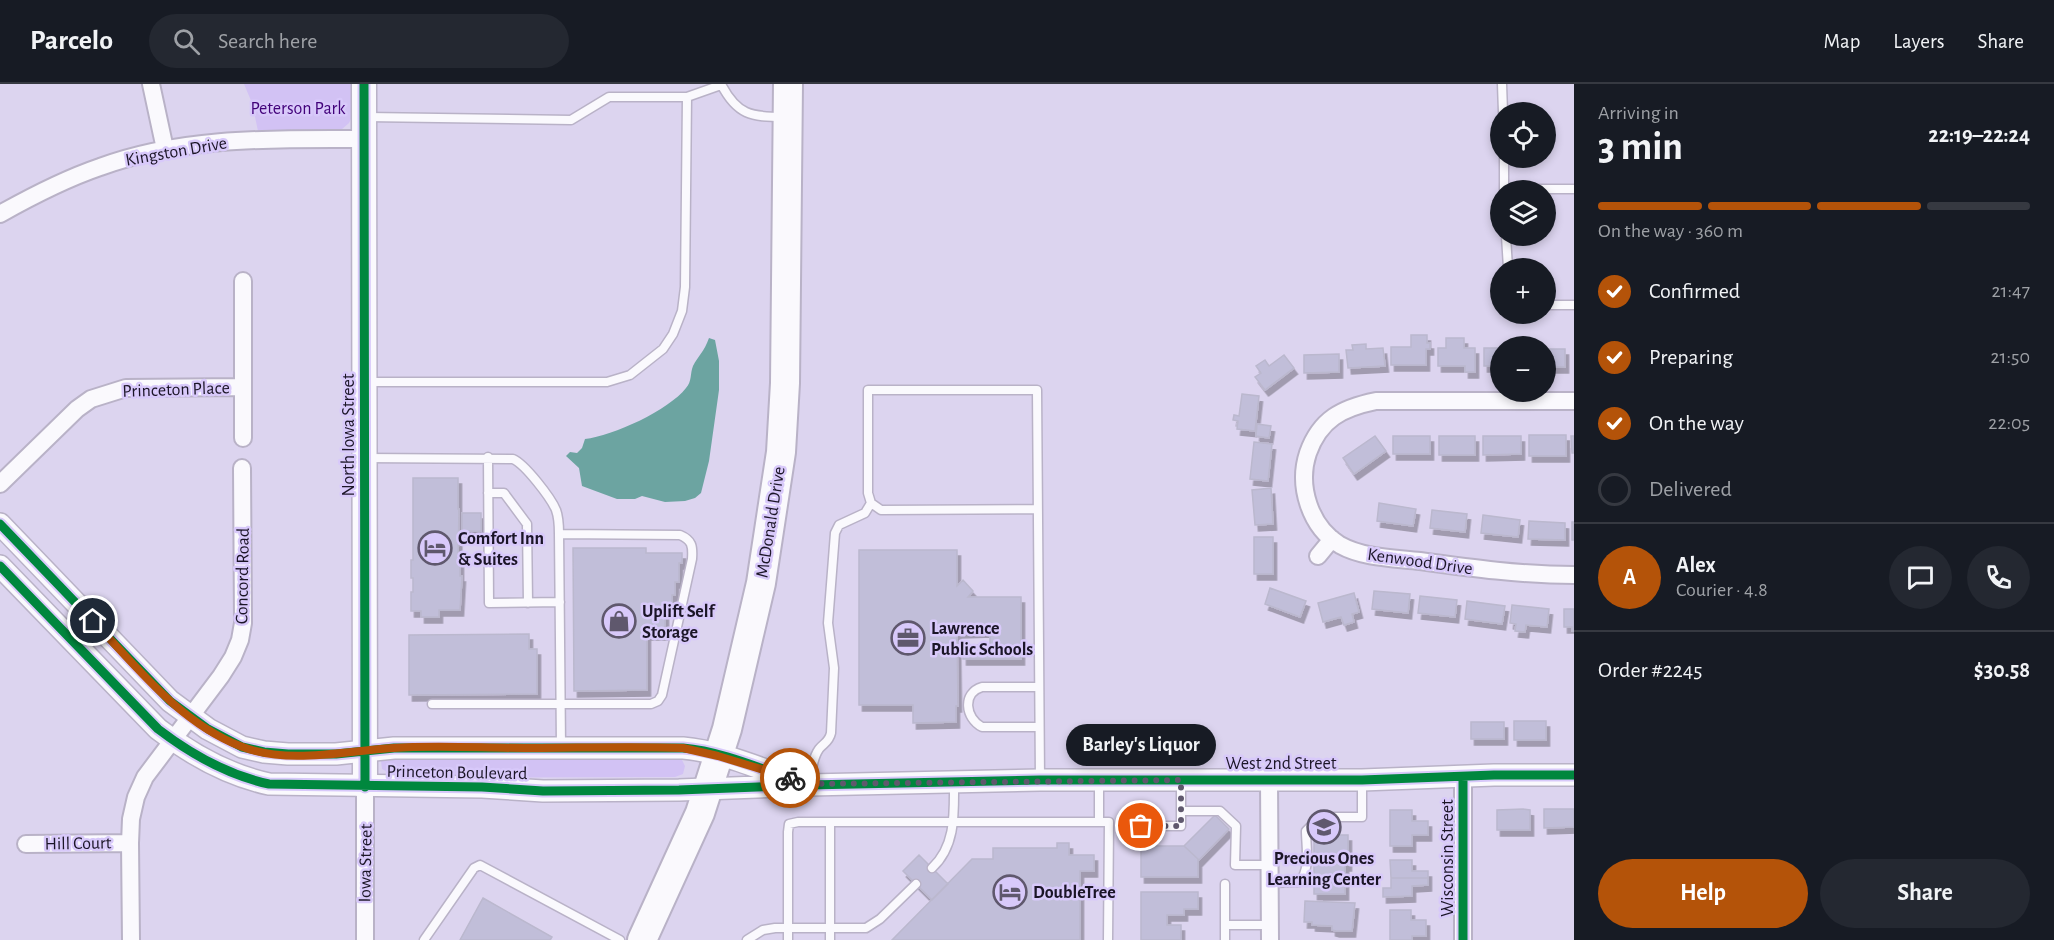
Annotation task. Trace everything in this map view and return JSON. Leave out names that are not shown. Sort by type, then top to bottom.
[{"type":"highway","name":"McDonald Drive","points":[[642,940],[700,813],[746,653],[759,595],[781,453],[785,372],[788,84]]},
{"type":"main road","name":"North Iowa Street","points":[[364,84],[365,787]]},
{"type":"street","points":[[151,84],[165,149]]},
{"type":"street","name":"Kingston Drive","points":[[0,214],[33,196],[101,166],[165,149],[209,142],[364,128]]},
{"type":"street","points":[[243,281],[243,438]]},
{"type":"street","name":"Princeton Place","points":[[0,484],[77,409],[91,399],[126,388],[243,387]]},
{"type":"street","name":"Kenwood Drive","points":[[1574,401],[1376,401],[1354,406],[1315,422],[1304,471],[1304,484],[1311,512],[1325,533],[1352,551],[1496,571],[1574,575]]},
{"type":"street","name":"Concord Road","points":[[131,940],[130,843],[131,819],[136,797],[145,777],[221,676],[240,640],[243,623],[242,468]]},
{"type":"street","name":"Princeton Boulevard","points":[[0,524],[170,701],[189,717],[224,739],[242,747],[288,754],[336,754],[394,748],[683,748],[718,756]]},
{"type":"street","points":[[1318,555],[1332,539]]},
{"type":"street","name":"Princeton Boulevard","points":[[0,566],[141,713],[172,740],[209,763],[252,781],[290,786],[482,787],[543,791],[708,789]]},
{"type":"street","name":"West 2nd Street","points":[[718,756],[808,784]]},
{"type":"street","name":"West 2nd Street","points":[[708,789],[808,784],[1040,780],[1362,780],[1574,775]]},
{"type":"street","name":"Wisconsin Street","points":[[1462,777],[1463,940]]},
{"type":"street","points":[[1269,780],[1270,933]]},
{"type":"street","name":"Iowa Street","points":[[365,787],[365,940]]},
{"type":"street","name":"Hill Court","points":[[26,844],[130,843]]},
{"type":"lane","points":[[364,128],[571,120],[609,96],[687,97],[721,84],[732,104],[746,113],[762,117],[788,117]]},
{"type":"lane","points":[[1502,84],[1503,102]]},
{"type":"lane","points":[[365,382],[607,382],[630,375],[663,349],[682,311],[685,287],[687,97]]},
{"type":"lane","points":[[1556,189],[1574,189]]},
{"type":"lane","points":[[1556,305],[1574,305]]},
{"type":"lane","points":[[1038,509],[881,510],[871,503],[868,493],[868,390],[1037,390],[1038,509],[1039,727],[1040,780]]},
{"type":"lane","points":[[365,458],[488,457],[513,459],[522,464],[556,510],[560,534],[561,748]]},
{"type":"lane","points":[[488,457],[489,603],[560,602]]},
{"type":"lane","points":[[488,493],[504,493],[527,524],[528,603]]},
{"type":"lane","points":[[808,784],[819,749],[829,741],[831,733],[834,668],[828,623],[835,533],[839,525],[865,513],[871,503]]},
{"type":"lane","points":[[432,704],[651,704],[662,695],[692,559],[692,543],[688,538],[680,535],[560,534]]},
{"type":"lane","points":[[1039,687],[982,687],[974,690],[969,696],[969,714],[974,723],[982,727],[1039,727]]},
{"type":"lane","points":[[1099,780],[1099,822]]},
{"type":"lane","points":[[1141,826],[1181,826],[1181,780]]},
{"type":"lane","points":[[1270,883],[1299,882],[1303,878],[1306,871],[1306,831],[1320,817],[1362,817],[1362,780]]},
{"type":"lane","points":[[932,868],[949,845],[953,822],[954,783]]},
{"type":"lane","points":[[1181,811],[1220,811],[1236,826],[1235,865],[1269,865]]},
{"type":"lane","points":[[788,940],[789,824],[798,822],[1109,822],[1108,940]]},
{"type":"lane","points":[[830,822],[830,940]]},
{"type":"lane","points":[[424,940],[474,868],[480,865],[620,940]]},
{"type":"lane","points":[[747,940],[763,930],[866,928],[880,920],[916,884]]},
{"type":"lane","points":[[1225,884],[1225,940]]},
{"type":"lane","points":[[1225,925],[1270,933]]},
{"type":"green space","name":"Peterson Park","points":[[244,84],[353,84],[351,119],[341,130],[258,131],[252,103]]},
{"type":"green space","points":[[383,758],[681,758],[685,766],[683,774],[675,777],[399,778],[382,769]]},
{"type":"shaded area","points":[[709,338],[715,340],[719,361],[719,390],[709,461],[701,493],[685,501],[665,502],[642,496],[635,499],[617,499],[582,486],[579,468],[566,456],[570,452],[577,453],[582,448],[585,439],[610,433],[640,421],[678,396],[688,386],[693,366]]},
{"type":"building","points":[[1411,335],[1427,335],[1430,349],[1426,349],[1426,365],[1391,365],[1391,347],[1411,347]]},
{"type":"building","points":[[1446,338],[1464,338],[1464,348],[1475,348],[1475,372],[1465,372],[1465,366],[1438,366],[1438,348],[1446,348]]},
{"type":"building","points":[[1366,344],[1366,349],[1383,348],[1385,366],[1348,368],[1346,350],[1353,350],[1352,345]]},
{"type":"building","points":[[1484,348],[1490,348],[1490,366],[1484,366]]},
{"type":"building","points":[[1556,349],[1565,349],[1565,367],[1556,367]]},
{"type":"building","points":[[1339,354],[1339,372],[1304,373],[1304,355]]},
{"type":"building","points":[[1284,355],[1294,368],[1265,390],[1255,377],[1261,373],[1256,366],[1265,360],[1269,366]]},
{"type":"building","points":[[1242,394],[1259,396],[1255,431],[1237,429],[1238,421],[1233,420],[1234,415],[1239,416]]},
{"type":"building","points":[[1257,424],[1271,426],[1269,438],[1256,436]]},
{"type":"building","points":[[1529,435],[1566,435],[1566,456],[1529,456]]},
{"type":"building","points":[[1375,436],[1386,451],[1354,474],[1343,458]]},
{"type":"building","points":[[1393,436],[1430,436],[1430,454],[1393,454]]},
{"type":"building","points":[[1439,436],[1475,436],[1475,455],[1439,455]]},
{"type":"building","points":[[1483,436],[1521,436],[1521,454],[1483,455]]},
{"type":"building","points":[[1571,436],[1574,436],[1574,453],[1572,453]]},
{"type":"building","points":[[1254,442],[1272,444],[1268,481],[1250,479]]},
{"type":"building","name":"Comfort Inn & Suites","points":[[413,478],[458,478],[458,560],[460,560],[460,576],[462,576],[460,610],[439,610],[439,617],[421,617],[421,611],[411,611]]},
{"type":"building","points":[[1271,488],[1273,524],[1255,525],[1252,490]]},
{"type":"building","points":[[1379,503],[1416,509],[1413,526],[1377,521]]},
{"type":"building","points":[[1432,510],[1467,514],[1465,532],[1430,528]]},
{"type":"building","points":[[462,513],[481,513],[481,531],[462,531]]},
{"type":"building","points":[[1483,515],[1520,520],[1518,537],[1481,533]]},
{"type":"building","points":[[1529,521],[1565,523],[1565,540],[1528,539]]},
{"type":"building","points":[[1572,522],[1574,522],[1574,540],[1572,540]]},
{"type":"building","points":[[1254,537],[1273,537],[1273,574],[1254,574]]},
{"type":"building","name":"Uplift Self Storage","points":[[573,548],[646,548],[646,553],[682,553],[682,563],[679,563],[679,582],[675,582],[675,595],[672,595],[672,608],[665,608],[665,634],[647,634],[647,690],[574,691]]},
{"type":"building","name":"Lawrence Public Schools","points":[[859,550],[957,550],[957,586],[963,580],[973,591],[968,597],[1021,597],[1021,659],[963,659],[963,645],[990,645],[990,631],[957,632],[958,706],[956,706],[956,722],[913,723],[913,705],[859,705]]},
{"type":"building","points":[[1270,588],[1306,601],[1300,617],[1265,604]]},
{"type":"building","points":[[1374,591],[1410,594],[1408,613],[1372,609]]},
{"type":"building","points":[[1354,593],[1359,612],[1352,614],[1354,622],[1344,625],[1341,617],[1323,622],[1318,603]]},
{"type":"building","points":[[1420,596],[1457,600],[1455,617],[1418,613]]},
{"type":"building","points":[[1467,601],[1505,606],[1502,624],[1465,619]]},
{"type":"building","points":[[1512,605],[1549,609],[1547,627],[1526,625],[1525,632],[1515,631],[1516,624],[1510,623]]},
{"type":"building","points":[[1564,609],[1574,609],[1574,631],[1572,627],[1564,627]]},
{"type":"building","points":[[529,634],[529,649],[537,649],[537,694],[409,695],[409,635]]},
{"type":"building","points":[[1514,721],[1546,721],[1546,740],[1514,740]]},
{"type":"building","points":[[1471,722],[1504,722],[1504,739],[1471,739]]},
{"type":"building","points":[[1544,809],[1574,809],[1574,827],[1544,828]]},
{"type":"building","points":[[1390,810],[1412,810],[1412,821],[1428,821],[1428,835],[1412,835],[1412,846],[1390,846]]},
{"type":"building","points":[[1497,810],[1530,810],[1530,830],[1497,830]]},
{"type":"building","points":[[1215,815],[1229,829],[1199,860],[1184,846]]},
{"type":"building","points":[[1314,835],[1348,835],[1345,894],[1314,894]]},
{"type":"building","name":"DoubleTree","points":[[1057,843],[1069,843],[1069,855],[1094,855],[1094,871],[1080,871],[1080,940],[892,940],[972,859],[993,859],[993,848],[1057,848]]},
{"type":"building","points":[[1141,846],[1184,846],[1198,859],[1198,877],[1141,877]]},
{"type":"building","points":[[919,855],[948,884],[932,900],[903,871]]},
{"type":"building","points":[[1390,860],[1412,860],[1412,871],[1428,871],[1428,878],[1391,878]]},
{"type":"building","points":[[1391,878],[1428,878],[1428,885],[1412,886],[1412,896],[1383,897],[1383,888],[1391,888]]},
{"type":"building","points":[[1141,892],[1198,892],[1198,909],[1184,909],[1184,915],[1167,915],[1167,925],[1181,925],[1181,940],[1141,940]]},
{"type":"building","points":[[483,898],[552,937],[550,940],[460,940]]},
{"type":"building","points":[[1305,901],[1355,903],[1352,931],[1336,931],[1332,930],[1332,926],[1312,925],[1312,922],[1304,922]]},
{"type":"building","points":[[1390,910],[1411,910],[1411,920],[1426,920],[1426,936],[1412,936],[1412,940],[1390,940]]},
{"type":"cycle path","points":[[364,84],[365,787]]},
{"type":"cycle path","points":[[0,524],[170,701],[208,729],[242,747],[288,754],[336,754],[394,748],[683,748],[727,757],[800,782]]},
{"type":"cycle path","points":[[0,566],[158,729],[210,763],[269,784],[482,787],[543,791],[679,790],[1040,780],[1362,780],[1494,775],[1574,775]]},
{"type":"cycle path","points":[[1463,777],[1463,940]]},
{"type":"way so far","points":[[790,778],[808,784],[1181,780],[1181,826],[1141,826]]},
{"type":"place","name":"Comfort Inn & Suites","points":[[435,548]]},
{"type":"place","name":"Uplift Self Storage","points":[[619,621]]},
{"type":"place","name":"Lawrence Public Schools","points":[[908,638]]},
{"type":"place","name":"Barley's Liquor","points":[[1141,826]]},
{"type":"place","name":"Precious Ones Learning Center","points":[[1324,827]]},
{"type":"place","name":"DoubleTree","points":[[1010,892]]},
{"type":"route","points":[[93,621],[170,701],[189,717],[224,739],[242,747],[264,752],[336,754],[394,748],[665,747],[693,749],[790,778]]}]
